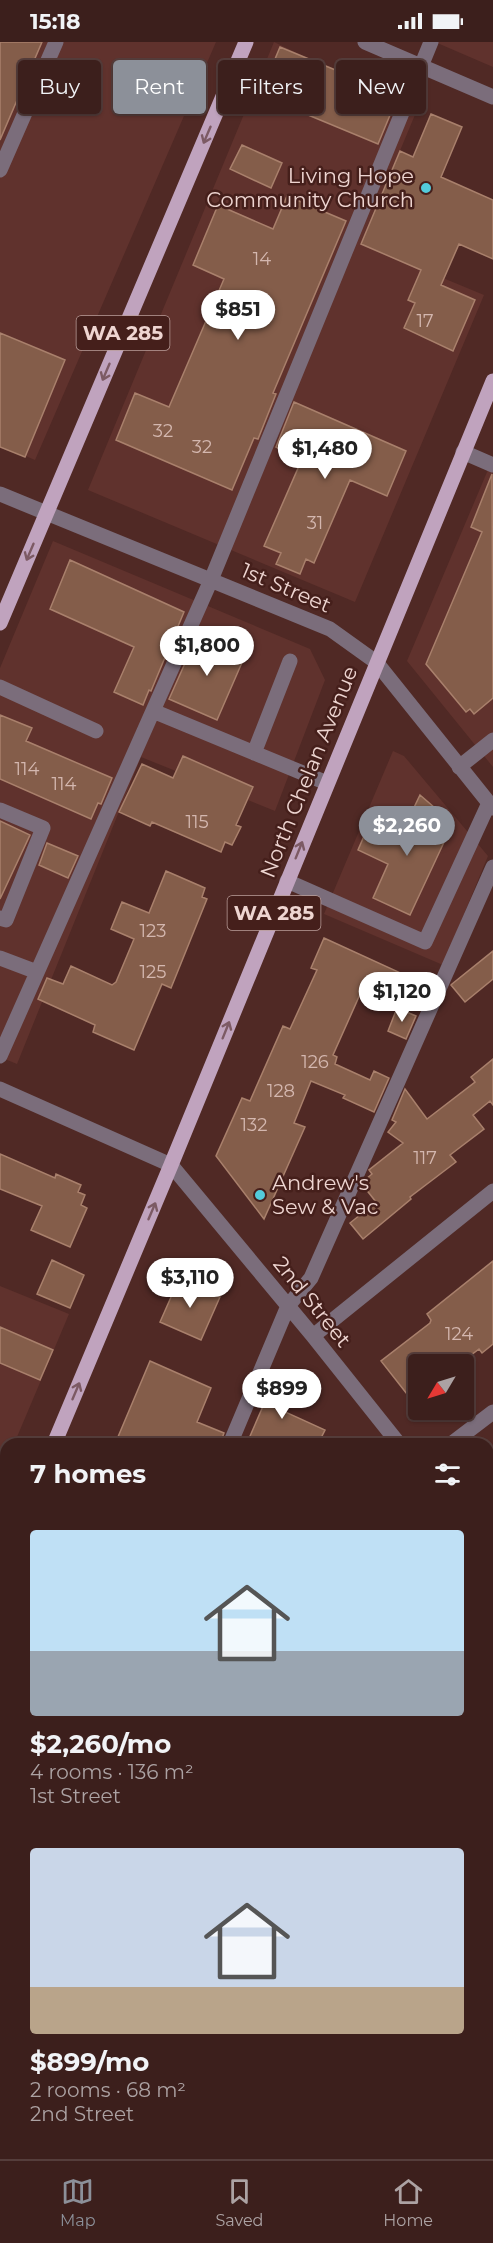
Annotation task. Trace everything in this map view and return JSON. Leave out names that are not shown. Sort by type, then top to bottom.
[{"type":"main road","name":"WA 285","points":[[0,623],[246,42]]},
{"type":"main road","name":"North Chelan Avenue","points":[[57,1438],[463,452],[492,387]]},
{"type":"street","points":[[0,170],[56,42]]},
{"type":"street","points":[[365,42],[407,60]]},
{"type":"street","points":[[424,60],[431,42]]},
{"type":"street","points":[[426,68],[493,97]]},
{"type":"street","points":[[0,1056],[211,580],[401,114]]},
{"type":"street","points":[[463,452],[493,465]]},
{"type":"street","name":"1st Street","points":[[0,494],[330,629],[376,662],[491,806]]},
{"type":"street","points":[[254,753],[290,661]]},
{"type":"street","points":[[0,687],[96,731]]},
{"type":"street","points":[[153,711],[327,783]]},
{"type":"street","points":[[459,767],[493,740]]},
{"type":"street","points":[[287,881],[425,942],[491,806]]},
{"type":"street","points":[[0,810],[43,828],[6,920],[0,918]]},
{"type":"street","points":[[233,1438],[288,1306],[311,1278],[493,867]]},
{"type":"street","points":[[0,957],[37,972]]},
{"type":"street","name":"2nd Street","points":[[0,1089],[171,1165],[394,1438]]},
{"type":"street","points":[[313,1336],[493,1191]]},
{"type":"street","points":[[459,1438],[493,1412]]},
{"type":"shaded area","points":[[0,42],[216,42],[206,65],[206,60],[113,60],[113,114],[185,114],[35,460],[0,445]]},
{"type":"shaded area","points":[[274,42],[312,60],[267,60]]},
{"type":"shaded area","points":[[435,42],[493,42],[493,67]]},
{"type":"shaded area","points":[[324,66],[336,71],[336,114],[415,114],[361,244],[484,295],[355,602],[88,490],[244,114],[324,114]]},
{"type":"shaded area","points":[[493,458],[493,767],[407,661]]},
{"type":"shaded area","points":[[53,541],[310,649],[325,680],[275,811],[141,757],[17,1064],[0,1057],[0,668]]},
{"type":"shaded area","points":[[393,751],[404,756],[488,856],[443,965],[324,914]]},
{"type":"shaded area","points":[[0,1286],[69,1314],[17,1438],[0,1438]]},
{"type":"building","points":[[0,42],[42,42],[34,60],[18,60],[18,98],[0,140]]},
{"type":"building","points":[[280,47],[311,60],[275,60]]},
{"type":"building","points":[[324,65],[336,70],[336,114],[390,114],[378,144],[306,114],[324,114]]},
{"type":"building","name":"Living Hope Community Church","points":[[431,114],[462,127],[441,177],[493,200],[493,259],[459,244],[441,285],[475,300],[453,351],[404,328],[415,303],[408,300],[421,270],[361,244],[400,151],[413,157]]},
{"type":"building","points":[[242,145],[282,163],[271,188],[230,169]]},
{"type":"building","points":[[287,196],[346,221],[273,393],[276,394],[258,439],[254,438],[232,490],[116,440],[135,393],[169,407],[224,279],[193,265],[218,205],[273,229]]},
{"type":"building","points":[[0,333],[65,360],[25,457],[0,447]]},
{"type":"building","points":[[294,402],[406,451],[387,496],[350,480],[314,563],[306,559],[300,574],[276,564],[281,553],[264,546],[302,459],[276,447]]},
{"type":"building","points":[[492,474],[493,698],[474,714],[470,709],[466,712],[426,664],[482,532],[471,527]]},
{"type":"building","points":[[70,560],[184,612],[143,705],[114,692],[134,647],[50,609]]},
{"type":"building","points":[[199,632],[227,644],[225,650],[244,658],[217,720],[169,699]]},
{"type":"building","points":[[0,715],[32,728],[26,741],[112,778],[101,804],[98,803],[91,819],[0,779]]},
{"type":"building","points":[[183,756],[253,787],[236,825],[241,827],[232,845],[225,842],[221,852],[152,822],[150,826],[119,812],[142,764],[173,778]]},
{"type":"building","points":[[420,795],[443,815],[437,828],[446,838],[410,915],[373,898],[388,864],[358,850],[368,827],[398,841]]},
{"type":"building","points":[[0,821],[30,835],[0,899]]},
{"type":"building","points":[[47,843],[78,856],[68,878],[39,865]]},
{"type":"building","points":[[166,871],[205,888],[202,897],[207,899],[171,988],[162,984],[134,1050],[93,1032],[95,1025],[38,999],[47,978],[63,984],[71,966],[112,985],[116,982],[134,939],[111,929],[122,902],[149,913]]},
{"type":"building","points":[[324,938],[405,975],[392,1004],[362,990],[333,1055],[337,1057],[335,1064],[370,1080],[374,1071],[389,1078],[374,1112],[343,1098],[345,1095],[311,1081],[294,1123],[305,1127],[264,1219],[216,1156],[242,1098],[250,1101],[283,1026],[290,1029],[317,970],[311,968]]},
{"type":"building","points":[[493,951],[493,979],[465,1002],[451,985]]},
{"type":"building","points":[[397,1008],[416,1016],[406,1039],[388,1031]]},
{"type":"building","points":[[493,1059],[493,1105],[490,1101],[473,1115],[484,1129],[450,1155],[456,1162],[410,1197],[411,1199],[363,1239],[350,1223],[376,1202],[365,1188],[367,1186],[364,1182],[372,1174],[369,1170],[403,1143],[388,1132],[396,1122],[392,1120],[405,1089],[427,1119],[475,1082],[471,1077]]},
{"type":"building","points":[[0,1154],[55,1178],[56,1174],[81,1185],[78,1192],[85,1195],[81,1205],[87,1208],[70,1247],[31,1230],[42,1206],[0,1189]]},
{"type":"building","points":[[52,1260],[84,1275],[70,1308],[37,1294]]},
{"type":"building","points":[[493,1261],[493,1344],[482,1353],[479,1349],[472,1354],[408,1354],[408,1395],[381,1361],[430,1323],[431,1320],[427,1314]]},
{"type":"building","points":[[179,1279],[220,1297],[201,1340],[160,1322]]},
{"type":"building","points":[[0,1327],[53,1350],[40,1380],[0,1363]]},
{"type":"building","points":[[150,1361],[211,1388],[197,1422],[224,1433],[222,1438],[118,1438]]},
{"type":"building","points":[[277,1374],[296,1383],[283,1411],[325,1430],[321,1438],[249,1438]]},
{"type":"place","name":"Living Hope Community Church","points":[[426,188]]},
{"type":"place","name":"Andrew's Sew & Vac","points":[[260,1195]]}]
